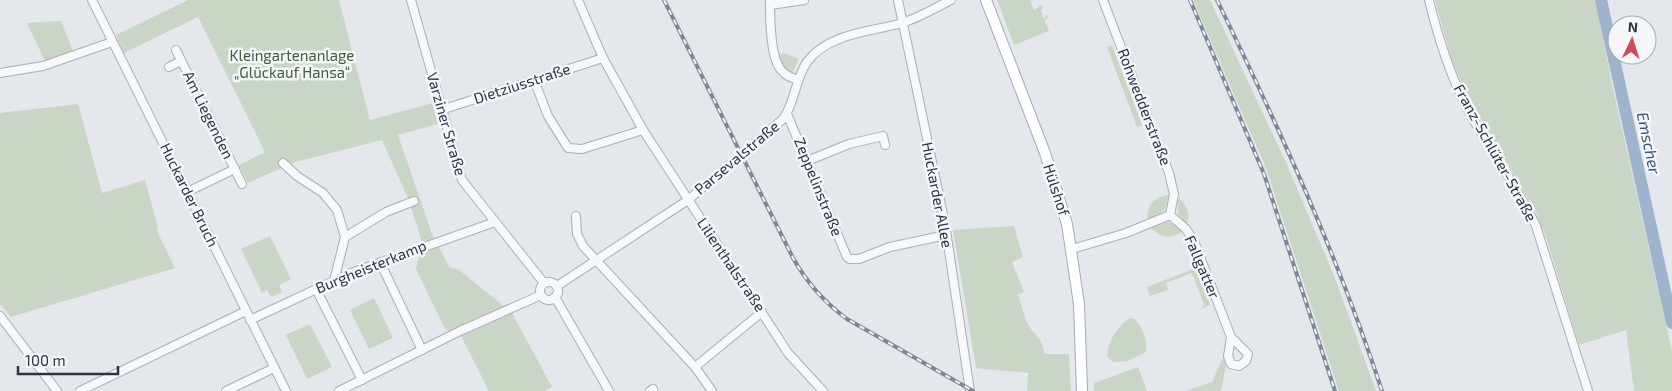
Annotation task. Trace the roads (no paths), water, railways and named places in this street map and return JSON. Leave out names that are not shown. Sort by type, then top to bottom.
[{"type":"main road","name":"Hülshof","points":[[986,0],[1047,161],[1072,250],[1079,304],[1082,391]]},
{"type":"street","name":"Huckarder Bruch","points":[[92,0],[286,391]]},
{"type":"street","name":"Varziner Straße","points":[[411,0],[462,180],[544,283]]},
{"type":"street","name":"Lilienthalstraße","points":[[578,0],[603,58],[643,130],[788,353],[823,391]]},
{"type":"street","points":[[798,80],[789,77],[779,68],[769,17],[770,2],[804,0]]},
{"type":"street","name":"Huckarder Allee","points":[[898,0],[946,235],[970,391]]},
{"type":"street","name":"Parsevalstraße","points":[[557,286],[598,261],[688,200],[787,114],[798,80],[807,62],[826,46],[849,35],[903,22],[951,0]]},
{"type":"street","name":"Rohwedderstraße","points":[[1103,0],[1168,172],[1174,194],[1170,215]]},
{"type":"street","name":"Franz-Schlüter-Straße","points":[[1429,0],[1446,60],[1467,108],[1524,202],[1536,226],[1588,391]]},
{"type":"street","points":[[0,73],[43,66],[112,42]]},
{"type":"street","name":"Am Liegenden","points":[[176,50],[242,184]]},
{"type":"street","name":"Dietziusstraße","points":[[441,110],[603,58]]},
{"type":"street","name":"Am Liegenden","points":[[169,67],[181,61]]},
{"type":"street","points":[[534,80],[548,116],[568,148],[582,149],[643,130]]},
{"type":"street","name":"Zeppelinstraße","points":[[787,114],[844,252],[850,259],[858,259],[899,244],[946,235]]},
{"type":"street","points":[[808,161],[866,140],[883,136],[885,145]]},
{"type":"street","points":[[283,163],[297,176],[328,197],[337,210],[345,238],[334,280]]},
{"type":"street","name":"Am Liegenden","points":[[187,192],[235,169]]},
{"type":"street","points":[[345,238],[386,212],[414,201]]},
{"type":"street","points":[[1072,250],[1126,233],[1170,215]]},
{"type":"street","name":"Fallgatter","points":[[1170,215],[1186,229],[1194,241],[1231,337]]},
{"type":"street","points":[[576,216],[579,240],[694,367],[712,391]]},
{"type":"street","name":"Burgheisterkamp","points":[[250,320],[334,280],[495,222]]},
{"type":"street","points":[[380,262],[422,350]]},
{"type":"street","points":[[552,282],[557,286],[558,292],[555,297],[547,300],[540,295],[540,288],[544,283],[552,282]]},
{"type":"street","points":[[316,289],[362,380]]},
{"type":"street","points":[[340,391],[540,295]]},
{"type":"street","points":[[555,297],[609,391]]},
{"type":"street","points":[[80,391],[246,311]]},
{"type":"street","points":[[694,367],[762,312]]},
{"type":"street","points":[[0,316],[57,391]]},
{"type":"street","points":[[226,391],[274,368]]},
{"type":"waterway","name":"Emscher","points":[[1601,0],[1672,323]]},
{"type":"railway","points":[[664,0],[793,258],[810,284],[823,299],[847,319],[973,391]]},
{"type":"railway","points":[[1190,0],[1264,174],[1335,391]]},
{"type":"railway","points":[[1217,0],[1263,96],[1327,242],[1382,391]]},
{"type":"park label","name":"Kleingartenanlage „Glückauf Hansa“","points":[[292,64]]}]
